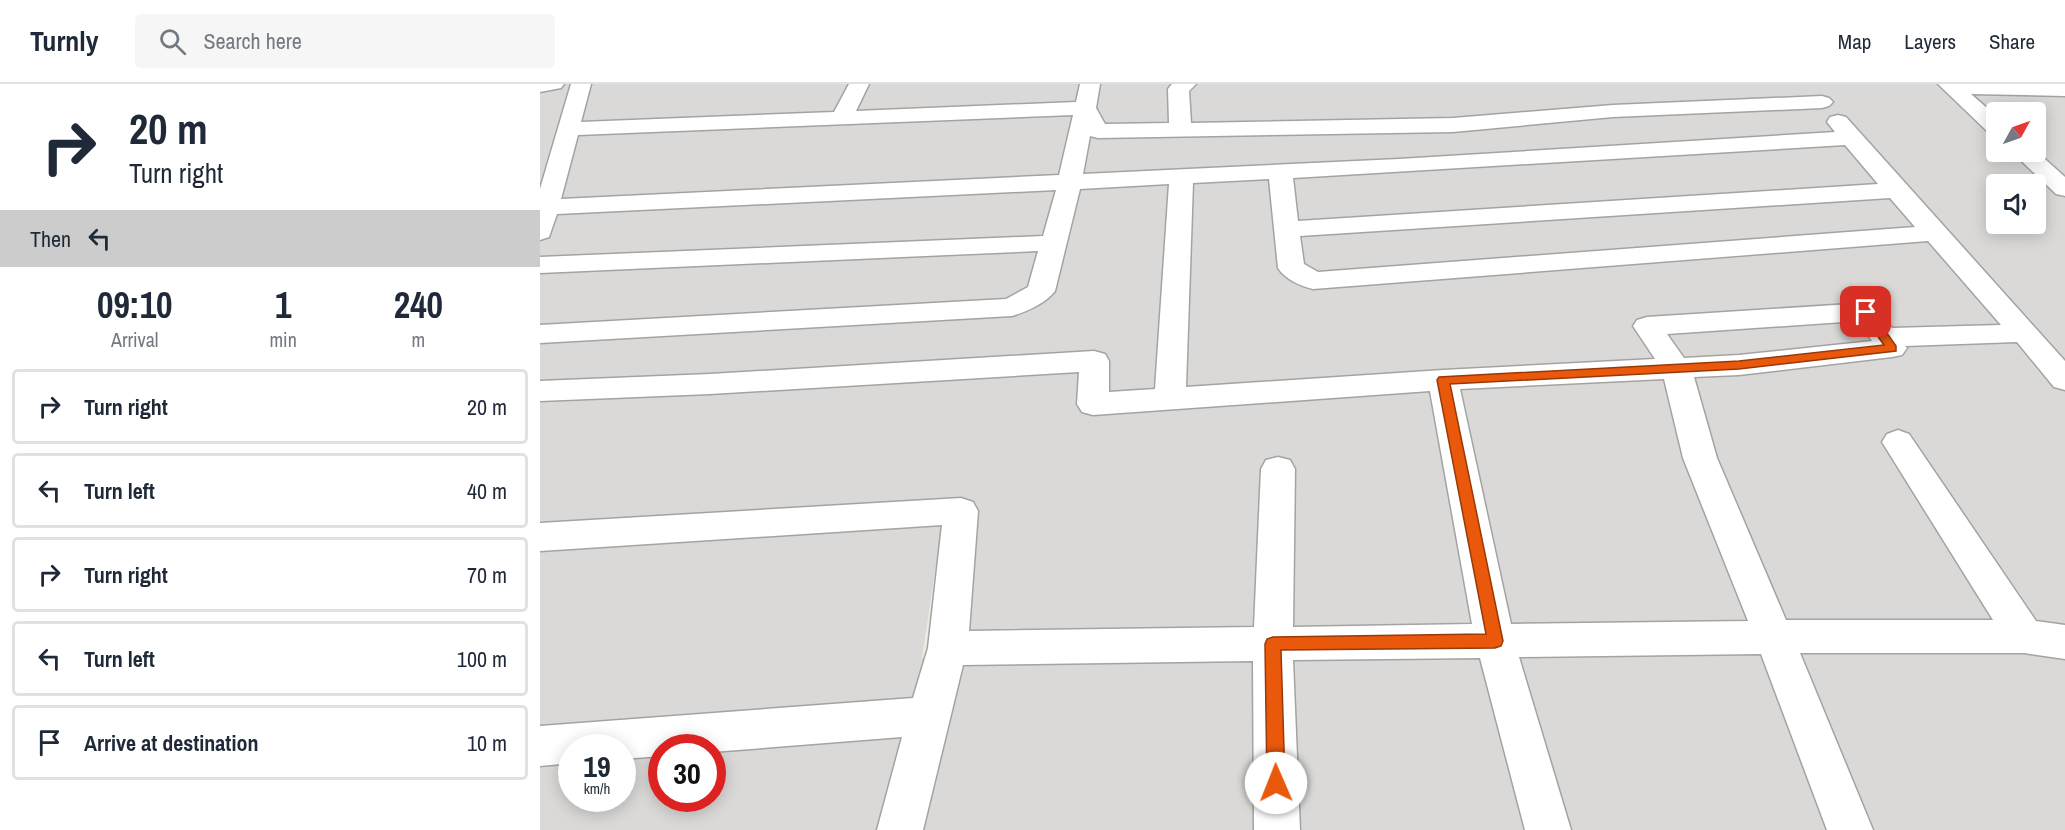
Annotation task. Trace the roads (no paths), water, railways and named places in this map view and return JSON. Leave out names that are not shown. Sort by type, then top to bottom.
[{"type":"street","points":[[540,86],[554,84]]},
{"type":"street","points":[[581,84],[543,222],[1070,181],[1400,166],[1851,138]]},
{"type":"street","points":[[841,118],[859,84]]},
{"type":"street","points":[[1180,130],[1178,89],[1186,84]]},
{"type":"street","points":[[1950,86],[2065,90]]},
{"type":"street","points":[[1950,86],[1986,119]]},
{"type":"street","points":[[1087,96],[1098,131],[1453,125],[1814,93],[1895,190],[2065,380]]},
{"type":"street","points":[[540,145],[568,135],[841,118],[1087,96]]},
{"type":"street","points":[[540,334],[1012,307],[1041,291],[1070,181],[1087,96]]},
{"type":"street","points":[[2034,162],[2065,189]]},
{"type":"street","points":[[1280,170],[1291,268],[1313,281],[1934,233]]},
{"type":"street","points":[[1170,398],[1180,175]]},
{"type":"street","points":[[1286,229],[1895,190]]},
{"type":"street","points":[[540,265],[1053,243]]},
{"type":"street","points":[[540,391],[710,384],[1094,361],[1093,404],[1443,380],[1676,368],[1739,365],[1892,348],[1866,312],[1647,326],[1676,368],[1700,458],[1850,830]]},
{"type":"street","points":[[1884,337],[2025,333]]},
{"type":"street","points":[[1443,380],[1495,641],[1548,830]]},
{"type":"street","points":[[1898,442],[2024,636]]},
{"type":"street","points":[[1277,830],[1273,644],[1278,469]]},
{"type":"street","points":[[540,537],[961,511],[948,648],[927,716],[900,830]]},
{"type":"street","points":[[948,648],[1774,637],[2024,636],[2065,642]]},
{"type":"street","points":[[540,746],[927,716]]}]
